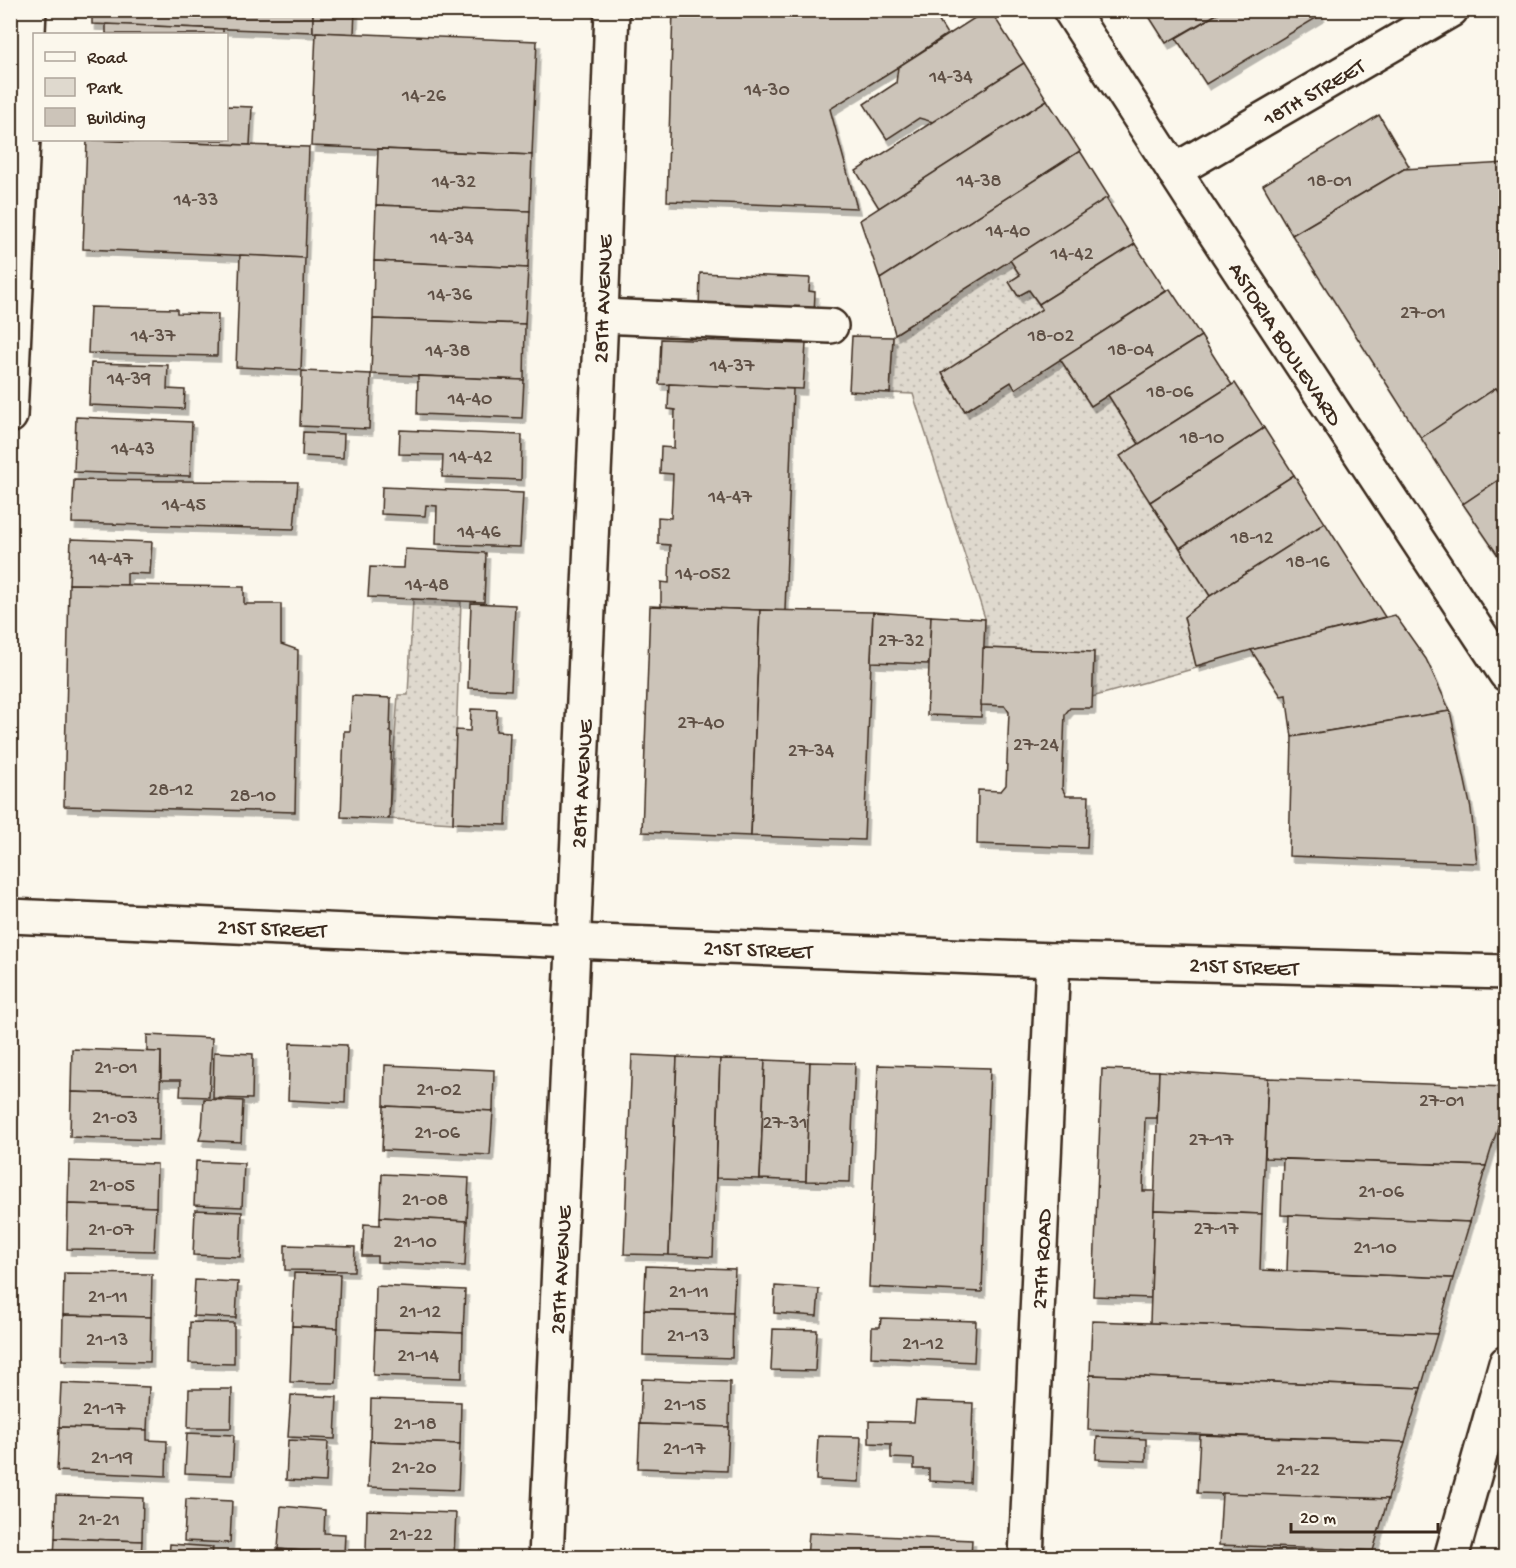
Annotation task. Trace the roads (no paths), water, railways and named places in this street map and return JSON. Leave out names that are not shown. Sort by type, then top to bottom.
[{"type":"street","points":[[10,416],[29,10]]},
{"type":"street","name":"28TH AVENUE","points":[[546,1557],[601,316],[612,10]]},
{"type":"street","name":"ASTORIA BOULEVARD","points":[[1070,10],[1506,674]]},
{"type":"street","name":"18TH STREET","points":[[1174,171],[1451,10]]},
{"type":"street","points":[[601,316],[831,326]]},
{"type":"street","name":"21ST STREET","points":[[10,916],[1053,960],[1506,972]]},
{"type":"street","name":"27TH ROAD","points":[[1026,1557],[1053,960]]},
{"type":"street","points":[[1451,1557],[1506,1364]]},
{"type":"street","points":[[1471,1487],[1506,1456]]}]
